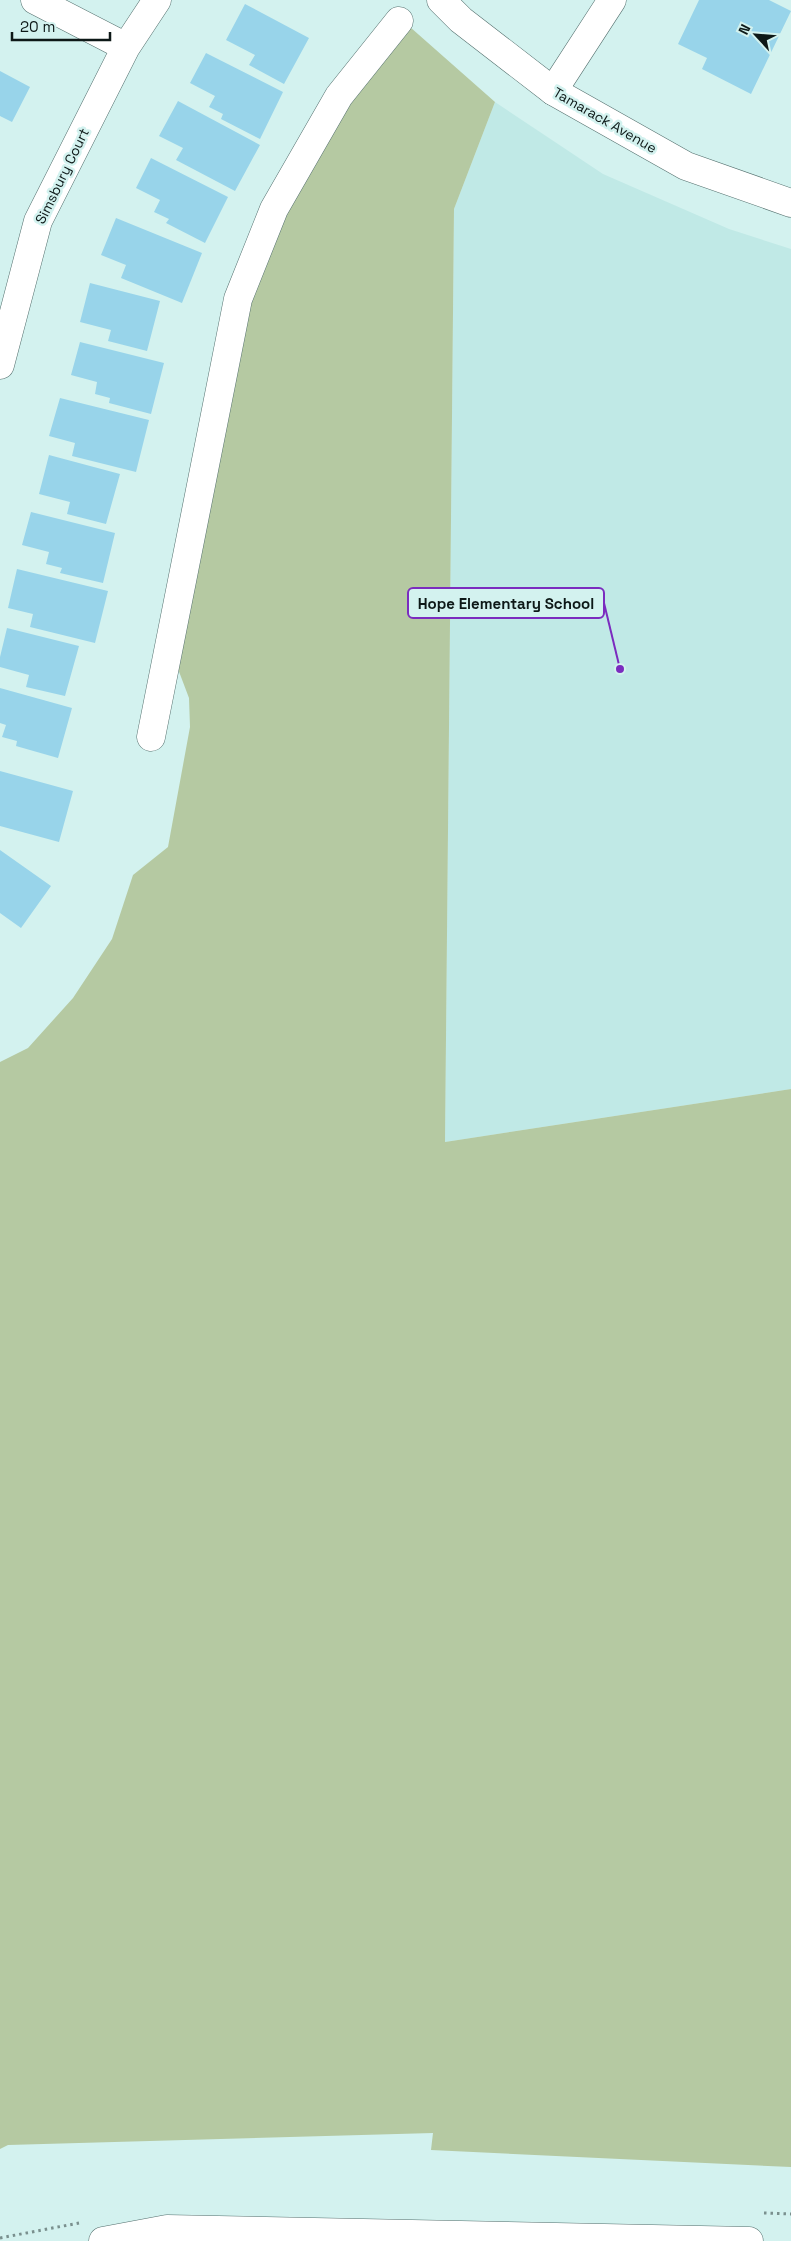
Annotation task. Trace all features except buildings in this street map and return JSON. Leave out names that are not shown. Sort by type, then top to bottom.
[{"type":"main road","points":[[35,0],[126,47]]},
{"type":"main road","name":"Simsbury Court","points":[[0,365],[38,220],[126,47],[157,0]]},
{"type":"main road","name":"Tamarack Avenue","points":[[441,0],[461,20],[553,91],[686,166],[791,203]]},
{"type":"main road","points":[[553,91],[612,0]]},
{"type":"main road","points":[[151,737],[238,299],[274,209],[339,96],[399,21]]},
{"type":"main road","points":[[104,2241],[167,2229],[749,2241]]},
{"type":"shaded area","points":[[495,102],[603,174],[729,229],[791,249],[791,1089],[445,1142],[454,209]]},
{"type":"green space","points":[[410,27],[495,102],[454,209],[445,1142],[791,1089],[791,2167],[431,2150],[433,2133],[8,2145],[0,2149],[0,1062],[28,1048],[73,998],[112,939],[133,875],[168,847],[190,727],[189,698],[175,661],[249,296],[283,215],[349,104]]},
{"type":"place","name":"Hope Elementary School","points":[[620,669]]}]
